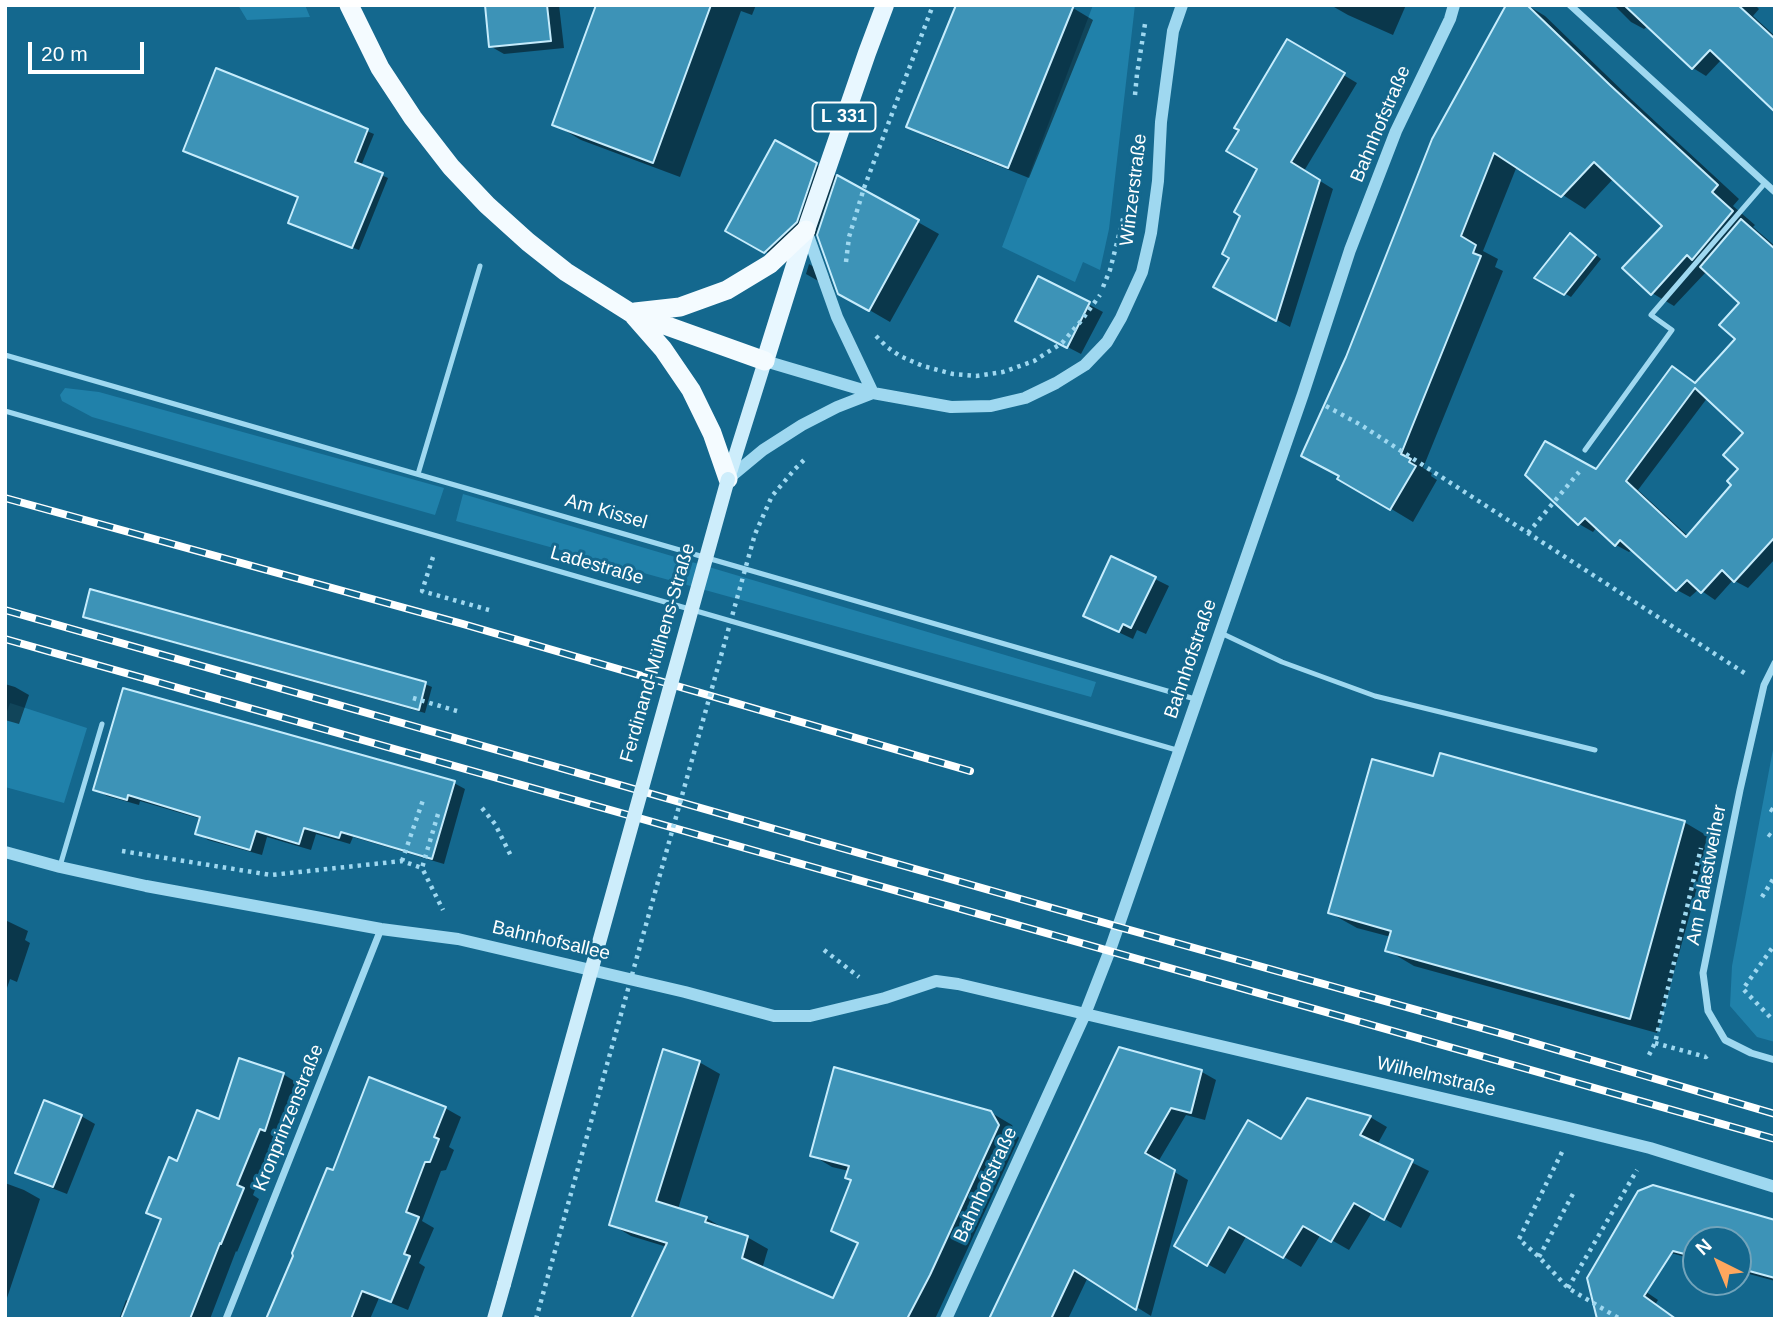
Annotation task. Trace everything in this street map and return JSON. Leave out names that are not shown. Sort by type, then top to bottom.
[{"type":"highway","points":[[349,5],[380,68],[413,118],[451,167],[487,205],[528,242],[566,272],[631,313],[765,361]]},
{"type":"highway","points":[[631,313],[680,307],[727,290],[770,264],[806,230]]},
{"type":"highway","points":[[631,313],[663,349],[691,390],[712,433],[728,480]]},
{"type":"main road","name":"Ferdinand-Mülhens-Straße","points":[[494,1319],[728,480],[806,230],[885,5]]},
{"type":"street","name":"Winzerstraße","points":[[765,361],[873,393],[951,407],[991,406],[1025,398],[1085,365],[1107,342],[1142,272],[1151,233],[1173,31],[1182,5]]},
{"type":"street","name":"Bahnhofstraße","points":[[946,1319],[1085,1014],[1115,939],[1350,250],[1396,131],[1450,19],[1454,5]]},
{"type":"street","points":[[1570,5],[1775,192]]},
{"type":"street","points":[[728,480],[763,450],[802,425],[873,393],[837,317],[806,230]]},
{"type":"street","name":"Am Palastweiher","points":[[1775,663],[1764,685],[1703,973],[1708,1011],[1725,1040],[1775,1060]]},
{"type":"street","name":"Bahnhofsallee","points":[[5,852],[146,886],[381,929],[458,939],[685,992],[774,1016],[810,1016],[885,998],[936,981],[1085,1014]]},
{"type":"street","name":"Kronprinzenstraße","points":[[226,1319],[381,929]]},
{"type":"street","name":"Wilhelmstraße","points":[[1085,1014],[1650,1148],[1775,1187]]},
{"type":"lane","points":[[1585,450],[1672,330],[1651,315],[1765,183]]},
{"type":"lane","points":[[418,474],[480,266]]},
{"type":"lane","name":"Am Kissel","points":[[5,355],[1198,700]]},
{"type":"lane","name":"Ladestraße","points":[[5,411],[1180,751]]},
{"type":"lane","points":[[1221,633],[1282,662],[1375,696],[1595,750]]},
{"type":"lane","points":[[60,867],[102,724]]},
{"type":"path","points":[[846,271],[849,237],[860,200],[933,5]]},
{"type":"path","points":[[873,333],[900,356],[953,374],[976,376],[1003,372],[1034,361],[1062,343],[1099,297],[1110,270],[1124,219],[1125,205]]},
{"type":"path","points":[[1303,394],[1361,425],[1764,685]]},
{"type":"path","points":[[1528,533],[1585,465],[1585,450]]},
{"type":"path","points":[[536,1319],[755,534],[772,496],[806,458]]},
{"type":"path","points":[[439,537],[422,591],[489,610]]},
{"type":"path","points":[[413,698],[457,711]]},
{"type":"path","points":[[402,861],[423,800]]},
{"type":"path","points":[[482,808],[495,824],[511,856]]},
{"type":"path","points":[[438,814],[422,867],[458,939]]},
{"type":"path","points":[[1768,834],[1775,839]]},
{"type":"path","points":[[1649,1055],[1655,1042],[1702,845]]},
{"type":"path","points":[[122,851],[271,875],[402,861],[422,867]]},
{"type":"path","points":[[1762,897],[1775,876]]},
{"type":"path","points":[[1770,1017],[1743,989],[1775,944]]},
{"type":"path","points":[[824,950],[885,998]]},
{"type":"path","points":[[1655,1042],[1706,1057]]},
{"type":"path","points":[[1573,1129],[1519,1239],[1568,1288],[1620,1319]]},
{"type":"path","points":[[1568,1288],[1650,1148]]},
{"type":"path","points":[[1539,1257],[1575,1190]]},
{"type":"shaded area","points":[[238,5],[305,5],[310,17],[247,20]]},
{"type":"shaded area","points":[[1093,5],[1135,5],[1109,229],[1100,270],[1083,262],[1075,282],[1002,247]]},
{"type":"shaded area","points":[[65,388],[99,392],[444,488],[435,515],[92,417],[62,401],[60,395]]},
{"type":"shaded area","points":[[463,494],[1096,682],[1091,697],[456,521]]},
{"type":"shaded area","points":[[10,703],[87,728],[64,803],[5,787],[5,717]]},
{"type":"shaded area","points":[[1775,739],[1775,1042],[1757,1037],[1730,1006],[1732,966]]},
{"type":"building","points":[[485,5],[547,5],[551,41],[489,47]]},
{"type":"building","points":[[596,5],[711,5],[653,163],[552,125]]},
{"type":"building","points":[[956,5],[1074,5],[1008,168],[906,127]]},
{"type":"building","points":[[1506,5],[1527,5],[1718,185],[1712,192],[1733,211],[1692,260],[1687,255],[1651,295],[1622,268],[1662,226],[1594,162],[1561,197],[1494,153],[1461,236],[1476,245],[1473,253],[1481,256],[1401,454],[1411,459],[1409,462],[1416,466],[1390,510],[1337,479],[1339,476],[1301,456],[1346,357],[1432,139]]},
{"type":"building","points":[[1624,5],[1738,5],[1775,39],[1775,112],[1710,50],[1692,69]]},
{"type":"building","points":[[1287,39],[1345,73],[1291,162],[1320,180],[1276,321],[1213,287],[1229,258],[1222,254],[1240,216],[1234,212],[1257,169],[1226,151],[1239,130],[1234,128]]},
{"type":"building","points":[[216,68],[368,129],[355,162],[383,173],[352,248],[288,223],[298,197],[183,151]]},
{"type":"building","points":[[775,140],[817,163],[797,222],[764,253],[725,231]]},
{"type":"building","points":[[837,175],[919,220],[869,311],[838,294],[817,235]]},
{"type":"building","points":[[1741,219],[1775,249],[1775,537],[1734,582],[1722,570],[1701,593],[1687,580],[1676,591],[1620,540],[1615,546],[1585,518],[1578,525],[1525,475],[1545,441],[1596,469],[1672,366],[1695,383],[1735,339],[1719,325],[1739,303],[1700,267]],"holes":[[[1695,388],[1743,433],[1723,455],[1738,469],[1727,481],[1731,485],[1686,537],[1626,481]]]},
{"type":"building","points":[[1570,233],[1596,255],[1564,295],[1534,278]]},
{"type":"building","points":[[1038,276],[1090,302],[1067,348],[1015,321]]},
{"type":"building","points":[[1111,556],[1156,577],[1131,628],[1123,624],[1119,632],[1083,616]]},
{"type":"building","points":[[90,589],[426,682],[419,710],[83,617]]},
{"type":"building","points":[[123,688],[455,781],[432,859],[341,832],[339,838],[304,828],[299,844],[256,831],[250,850],[195,834],[200,817],[128,795],[127,800],[93,790]]},
{"type":"building","points":[[1440,753],[1685,821],[1630,1019],[1385,951],[1391,931],[1328,913],[1372,759],[1433,776]]},
{"type":"building","points":[[1119,1047],[1202,1070],[1191,1113],[1171,1108],[1145,1153],[1175,1170],[1136,1310],[1074,1270],[1051,1319],[989,1319]]},
{"type":"building","points":[[663,1049],[700,1061],[656,1201],[707,1217],[705,1222],[748,1236],[742,1258],[833,1298],[858,1243],[831,1231],[851,1180],[845,1178],[849,1166],[810,1156],[834,1067],[991,1111],[999,1125],[907,1319],[631,1319],[667,1243],[609,1225]]},
{"type":"building","points":[[239,1058],[284,1073],[265,1131],[260,1129],[237,1185],[244,1188],[190,1319],[121,1319],[161,1219],[146,1213],[169,1157],[177,1161],[197,1110],[219,1119]]},
{"type":"building","points":[[369,1077],[446,1107],[434,1137],[439,1139],[430,1162],[425,1162],[406,1212],[419,1217],[404,1254],[410,1256],[391,1302],[362,1291],[351,1319],[266,1319],[327,1168],[333,1170]]},
{"type":"building","points":[[1307,1098],[1371,1116],[1360,1135],[1413,1160],[1384,1220],[1354,1203],[1331,1242],[1303,1226],[1283,1258],[1229,1227],[1207,1266],[1174,1246],[1248,1120],[1281,1139]]},
{"type":"building","points":[[44,1100],[82,1115],[53,1187],[15,1173]]},
{"type":"building","points":[[1653,1185],[1775,1220],[1775,1278],[1752,1272],[1752,1226],[1682,1226],[1682,1253],[1673,1251],[1644,1296],[1676,1319],[1597,1319],[1587,1278],[1638,1191]]},
{"type":"railway","points":[[5,498],[463,624],[970,771]]},
{"type":"railway","points":[[5,610],[1503,1034],[1775,1114]]},
{"type":"railway","points":[[5,639],[1775,1139]]}]
